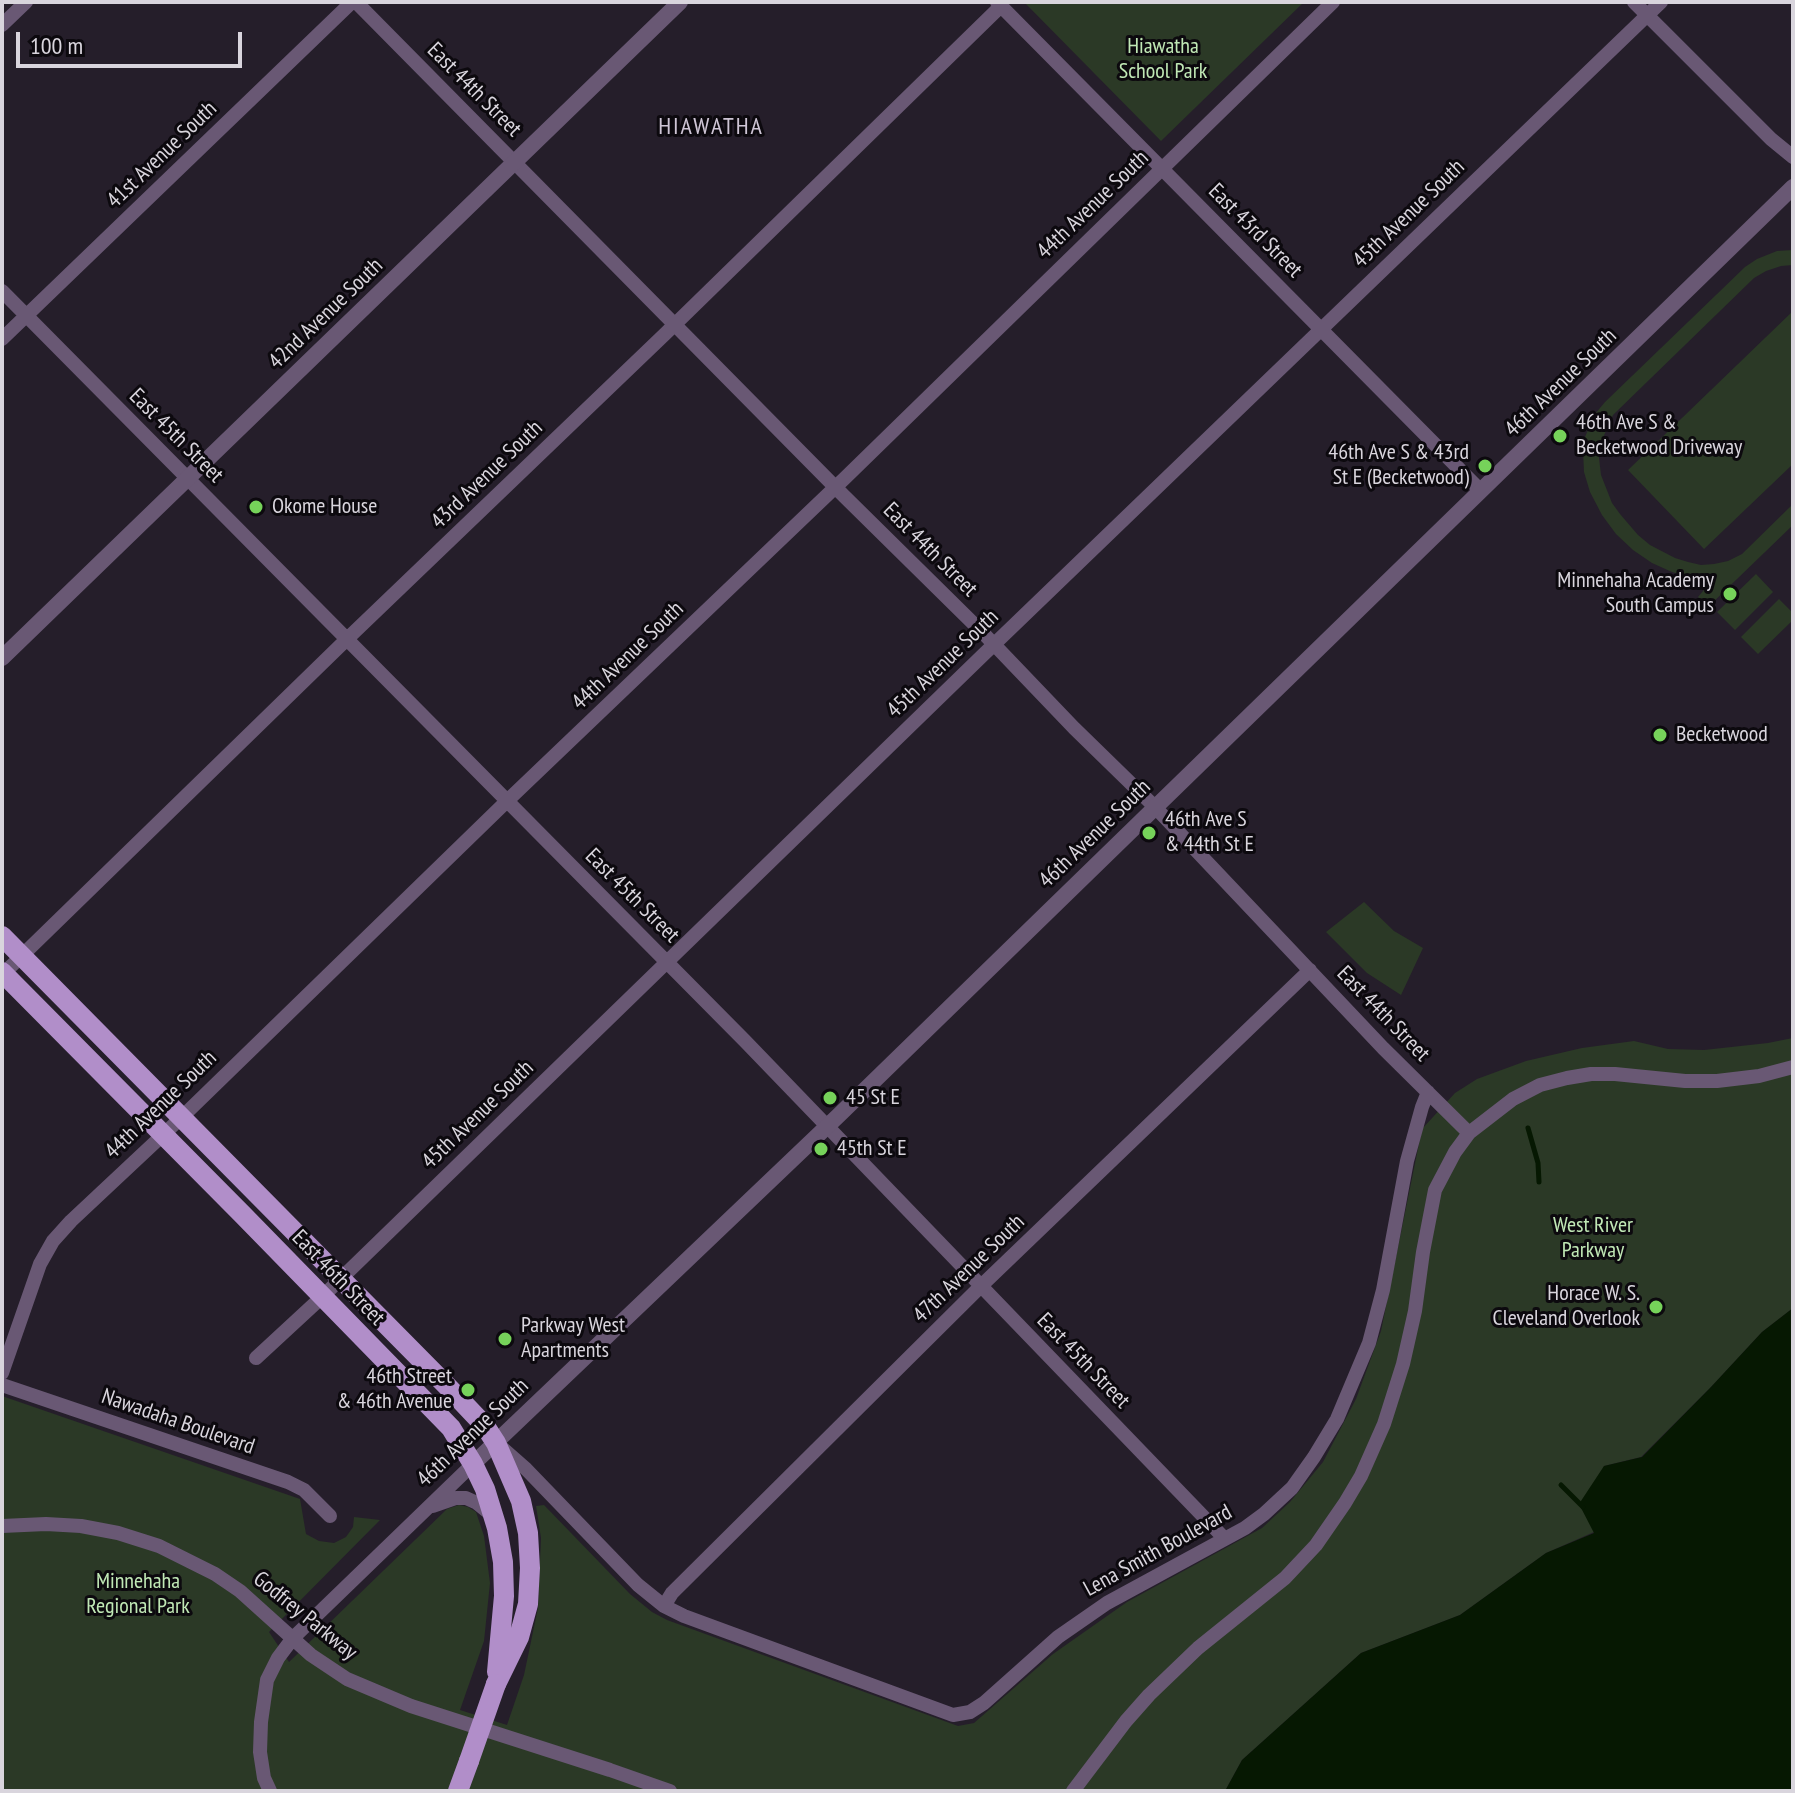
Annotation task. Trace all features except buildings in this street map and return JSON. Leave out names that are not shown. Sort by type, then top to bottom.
[{"type":"main road","name":"East 46th Street","points":[[2,936],[448,1387],[485,1426],[496,1443],[521,1501],[528,1533],[528,1604],[519,1637],[496,1684],[458,1791]]},
{"type":"main road","name":"East 46th Street","points":[[2,973],[451,1428],[473,1464],[494,1516],[503,1562],[504,1596],[496,1684]]},
{"type":"street","points":[[2,25],[26,2]]},
{"type":"street","name":"East 44th Street","points":[[354,2],[1154,806],[1469,1133]]},
{"type":"street","name":"41st Avenue South","points":[[2,339],[354,2]]},
{"type":"street","name":"42nd Avenue South","points":[[2,658],[680,2]]},
{"type":"street","name":"44th Avenue South","points":[[2,1373],[40,1264],[53,1241],[71,1221],[836,487],[1333,2]]},
{"type":"street","points":[[1634,2],[1771,139],[1793,157]]},
{"type":"street","name":"45th Avenue South","points":[[256,1358],[1661,2]]},
{"type":"street","name":"East 43rd Street","points":[[999,4],[1481,491]]},
{"type":"street","name":"43rd Avenue South","points":[[2,973],[675,325],[999,4]]},
{"type":"street","name":"46th Avenue South","points":[[270,1791],[264,1778],[260,1752],[263,1704],[267,1680],[293,1638],[827,1126],[1793,187]]},
{"type":"street","name":"East 45th Street","points":[[2,291],[745,1041],[1225,1539]]},
{"type":"street","name":"47th Avenue South","points":[[664,1606],[672,1593],[981,1286],[1310,970]]},
{"type":"street","points":[[1073,1791],[1149,1695],[1198,1648],[1293,1570],[1316,1545],[1345,1503],[1384,1424],[1403,1364],[1435,1190],[1469,1133],[1513,1099],[1540,1085],[1567,1078],[1615,1074],[1717,1081],[1759,1076],[1793,1067]]},
{"type":"street","name":"Lena Smith Boulevard","points":[[664,1606],[953,1715],[970,1712],[984,1703],[1058,1637],[1107,1603],[1245,1528],[1292,1488],[1343,1406],[1369,1343],[1383,1290],[1407,1161],[1428,1092]]},
{"type":"street","name":"Nawadaha Boulevard","points":[[2,1385],[288,1482],[304,1490],[330,1516]]},
{"type":"street","name":"East 46th Street","points":[[496,1443],[526,1469],[638,1585],[664,1606]]},
{"type":"street","name":"46th Avenue South","points":[[425,1509],[456,1498],[466,1498],[494,1516]]},
{"type":"street","name":"Godfrey Parkway","points":[[2,1526],[81,1526],[118,1533],[159,1546],[240,1591],[311,1655],[337,1673],[411,1706],[670,1791]]},
{"type":"green space","name":"Hiawatha School Park","points":[[1024,2],[1304,2],[1161,141]]},
{"type":"green space","points":[[1793,250],[1793,265],[1766,271],[1754,278],[1613,415],[1598,449],[1601,475],[1620,514],[1650,545],[1688,562],[1714,564],[1742,554],[1793,504],[1793,525],[1708,607],[1698,597],[1713,579],[1695,579],[1652,563],[1616,534],[1602,515],[1584,472],[1585,437],[1595,414],[1605,402],[1745,267],[1777,251]]},
{"type":"green space","points":[[1793,311],[1793,464],[1704,549],[1628,470]]},
{"type":"green space","points":[[1756,574],[1773,592],[1735,630],[1717,612]]},
{"type":"green space","points":[[1779,599],[1793,613],[1793,620],[1758,654],[1741,637]]},
{"type":"green space","points":[[1364,902],[1394,931],[1423,948],[1401,995],[1367,973],[1326,932]]},
{"type":"green space","points":[[1793,1038],[1793,1308],[1762,1332],[1641,1457],[1604,1466],[1594,1532],[1546,1553],[1460,1615],[1361,1653],[1242,1760],[1225,1791],[2,1791],[2,1396],[300,1499],[306,1534],[319,1541],[334,1543],[346,1537],[353,1527],[354,1517],[380,1520],[269,1632],[289,1662],[447,1509],[459,1505],[468,1507],[476,1512],[484,1536],[490,1583],[484,1641],[460,1710],[507,1725],[524,1675],[538,1608],[541,1538],[536,1506],[544,1505],[630,1594],[667,1620],[958,1726],[974,1723],[1053,1654],[1127,1602],[1262,1528],[1290,1502],[1323,1462],[1356,1399],[1381,1331],[1422,1129],[1455,1093],[1477,1079],[1526,1061],[1582,1048],[1634,1041],[1668,1049],[1704,1050]]},
{"type":"shaded area","points":[[1793,1308],[1793,1791],[1225,1791],[1242,1760],[1361,1653],[1460,1615],[1546,1553],[1594,1533],[1579,1504],[1604,1466],[1642,1457],[1762,1332]]},
{"type":"waterway","points":[[1528,1128],[1538,1163],[1539,1182]]},
{"type":"waterway","points":[[1561,1485],[1583,1507]]},
{"type":"place","name":"46th Ave S & Becketwood Driveway","points":[[1560,436]]},
{"type":"place","name":"46th Ave S & 43rd St E (Becketwood)","points":[[1485,466]]},
{"type":"place","name":"Okome House","points":[[256,507]]},
{"type":"place","name":"Minnehaha Academy South Campus","points":[[1730,594]]},
{"type":"place","name":"Becketwood","points":[[1660,735]]},
{"type":"place","name":"46th Ave S & 44th St E","points":[[1149,833]]},
{"type":"place","name":"45 St E","points":[[830,1098]]},
{"type":"place","name":"45th St E","points":[[821,1149]]},
{"type":"place","name":"Horace W. S. Cleveland Overlook","points":[[1656,1307]]},
{"type":"place","name":"Parkway West Apartments","points":[[505,1339]]},
{"type":"place","name":"46th Street & 46th Avenue","points":[[468,1390]]},
{"type":"district","name":"HIAWATHA","points":[[711,127]]},
{"type":"park label","name":"West River Parkway","points":[[1593,1238]]},
{"type":"park label","name":"Minnehaha Regional Park","points":[[138,1594]]}]
